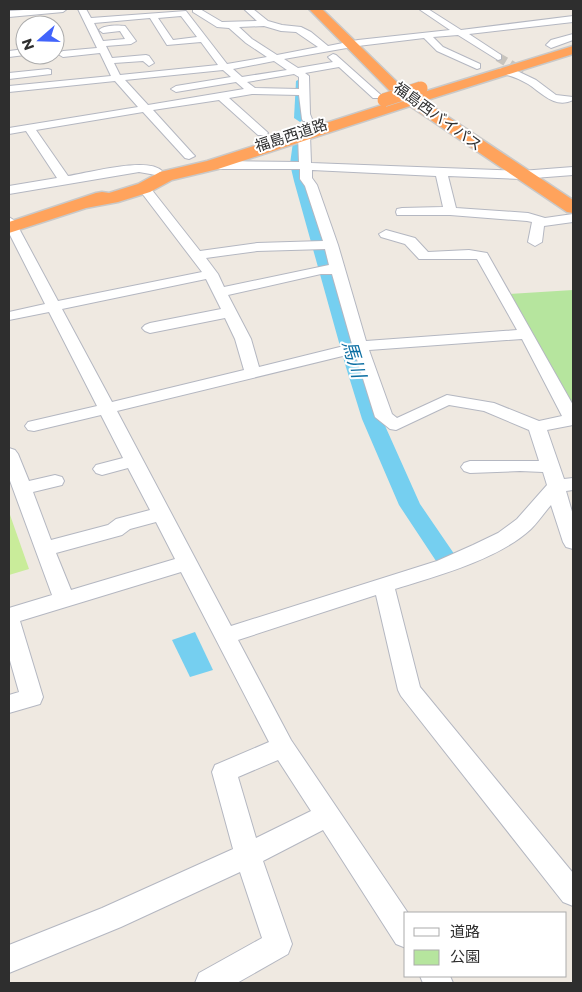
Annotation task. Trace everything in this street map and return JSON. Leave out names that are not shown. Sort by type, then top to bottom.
[{"type":"highway","name":"福島西バイパス","points":[[315,9],[354,44],[404,95],[528,174],[573,198]]},
{"type":"highway","name":"福島西バイパス","points":[[324,9],[354,44]]},
{"type":"highway","points":[[161,174],[212,165],[304,135],[477,66],[502,65],[551,45],[573,40]]},
{"type":"highway","name":"福島西道路","points":[[10,223],[573,40]]},
{"type":"highway","points":[[86,202],[100,201],[144,188],[161,174],[190,156],[262,133],[307,119],[404,95],[502,65],[573,50]]},
{"type":"highway","name":"福島西道路","points":[[404,95],[573,50]]},
{"type":"highway","name":"福島西道路","points":[[10,223],[86,202],[161,174]]},
{"type":"highway","name":"福島西バイパス","points":[[528,174],[573,208]]},
{"type":"street","points":[[9,14],[63,9]]},
{"type":"street","points":[[82,9],[101,51],[117,78],[190,156]]},
{"type":"street","points":[[248,9],[265,23]]},
{"type":"street","points":[[423,9],[463,34]]},
{"type":"street","points":[[88,21],[199,10],[227,24],[273,58],[306,79],[303,92],[307,119]]},
{"type":"street","points":[[182,11],[210,43],[225,67],[252,92]]},
{"type":"street","points":[[237,17],[256,15]]},
{"type":"street","points":[[153,16],[170,42],[210,43]]},
{"type":"street","points":[[9,89],[225,67],[324,48],[378,40],[426,35],[463,34],[544,23],[571,16]]},
{"type":"street","points":[[227,24],[265,23],[281,28],[298,29],[308,34],[341,64],[404,95]]},
{"type":"street","points":[[463,34],[460,38],[486,57],[532,82],[553,98],[571,102]]},
{"type":"street","points":[[426,35],[440,49],[477,66]]},
{"type":"street","points":[[378,40],[388,47]]},
{"type":"street","points":[[67,57],[101,51],[146,58],[149,63]]},
{"type":"street","points":[[176,89],[341,64]]},
{"type":"street","points":[[9,76],[48,72]]},
{"type":"street","points":[[523,72],[571,102]]},
{"type":"street","points":[[36,96],[69,91],[64,83]]},
{"type":"street","points":[[9,131],[252,92],[303,92]]},
{"type":"street","points":[[222,97],[262,133]]},
{"type":"street","points":[[29,127],[65,180]]},
{"type":"street","points":[[304,135],[300,165],[311,185],[329,270],[354,348],[384,417],[396,425],[447,400],[488,407],[537,427],[573,419],[482,256],[469,254],[424,256],[410,241],[386,234]]},
{"type":"street","points":[[212,165],[300,165],[355,170],[528,174],[573,172]]},
{"type":"street","points":[[9,190],[139,168],[148,168],[161,174]]},
{"type":"street","points":[[441,172],[450,211]]},
{"type":"street","points":[[144,188],[211,274],[243,339],[252,372]]},
{"type":"street","points":[[402,212],[450,211],[528,218],[541,221],[573,218]]},
{"type":"street","points":[[535,242],[538,223],[541,221]]},
{"type":"street","points":[[10,223],[282,746],[404,931]]},
{"type":"street","points":[[197,255],[257,248],[324,246]]},
{"type":"street","points":[[220,292],[329,270]]},
{"type":"street","points":[[9,316],[211,274]]},
{"type":"street","points":[[150,328],[231,312]]},
{"type":"street","points":[[34,426],[369,345],[527,334]]},
{"type":"street","points":[[537,427],[551,467],[565,485]]},
{"type":"street","points":[[9,454],[64,600]]},
{"type":"street","points":[[102,469],[134,461]]},
{"type":"street","points":[[470,467],[520,465],[551,467]]},
{"type":"street","points":[[22,489],[55,481]]},
{"type":"street","points":[[565,485],[557,496],[573,542]]},
{"type":"street","points":[[224,636],[444,566],[504,538],[524,524],[565,485]]},
{"type":"street","points":[[45,549],[115,530],[123,524],[161,514]]},
{"type":"street","points":[[9,616],[186,563]]},
{"type":"street","points":[[384,585],[409,690],[573,894]]},
{"type":"street","points":[[9,622],[32,697],[9,704]]},
{"type":"street","points":[[209,983],[241,976],[278,944],[248,855],[224,772],[282,746]]},
{"type":"street","points":[[9,959],[111,918],[248,855],[328,815]]},
{"type":"green space","points":[[573,290],[573,409],[509,294]]},
{"type":"green space","points":[[9,512],[29,569],[9,575]]},
{"type":"water","points":[[195,632],[213,670],[190,677],[172,640]]},
{"type":"waterway","name":"馬川","points":[[300,118],[302,81]]},
{"type":"waterway","name":"馬川","points":[[299,142],[297,164],[301,181],[354,364],[372,419],[410,505],[448,561]]},
{"type":"tunnel","points":[[498,57],[523,72]]}]
